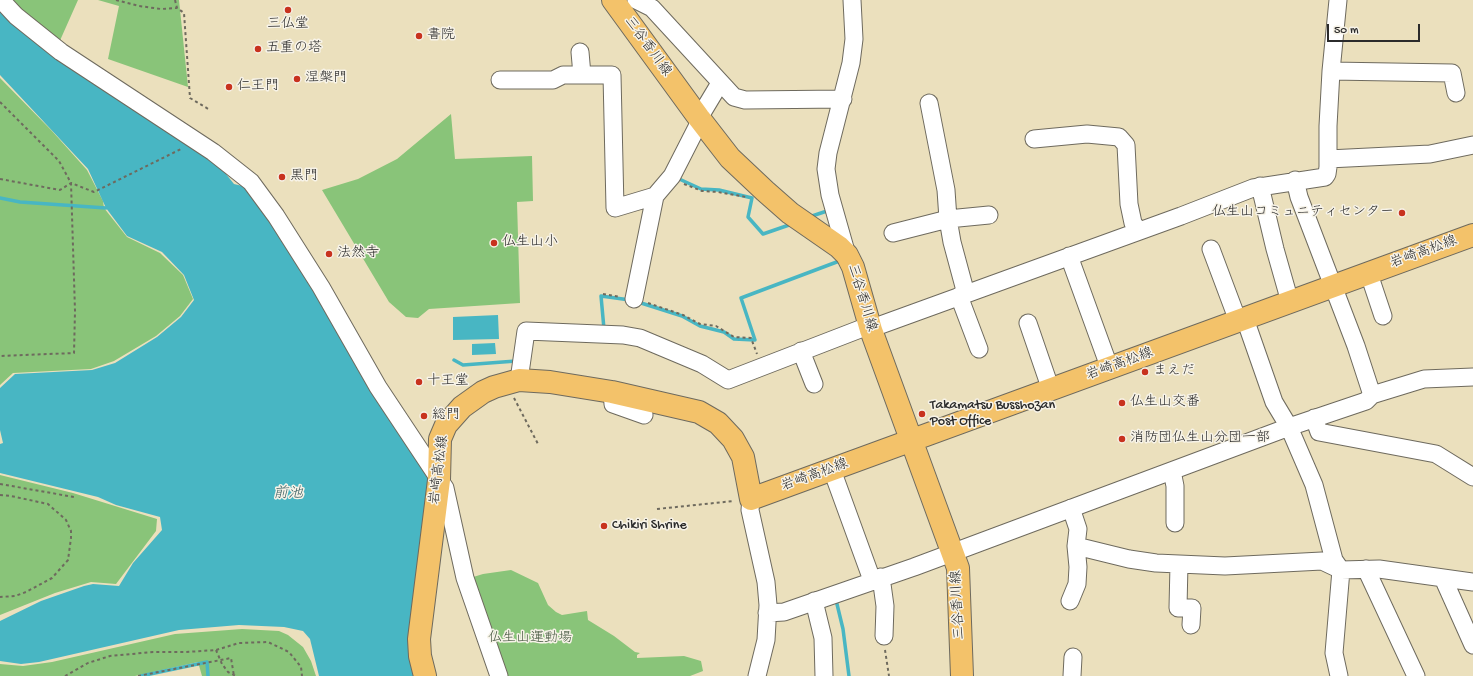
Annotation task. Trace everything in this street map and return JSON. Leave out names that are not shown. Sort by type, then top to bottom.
[{"type":"main road","name":"三谷香川線","points":[[613,0],[730,158],[765,192],[847,255],[853,267],[871,326],[958,568],[962,676]]},
{"type":"main road","name":"岩崎高松線","points":[[425,676],[420,656],[419,639],[439,480],[440,440],[446,425],[472,399],[483,392],[512,382],[550,382],[612,392],[699,412],[718,423],[732,439],[743,457],[751,499],[1473,235]]},
{"type":"street","points":[[0,0],[16,16],[61,52],[197,142],[251,182],[276,216],[321,287],[378,387],[445,488],[465,578],[499,676]]},
{"type":"street","points":[[636,0],[652,8],[734,97],[745,100],[843,99]]},
{"type":"street","points":[[847,255],[830,195],[826,169],[828,153],[851,63],[854,39],[852,0]]},
{"type":"street","points":[[512,382],[526,331],[623,335],[640,338],[702,364],[728,380],[801,351],[871,326],[874,327],[1260,186],[1325,177],[1327,174],[1331,72],[1338,0]]},
{"type":"street","points":[[580,52],[582,75]]},
{"type":"street","points":[[1331,72],[1452,73],[1456,93]]},
{"type":"street","points":[[500,80],[553,80],[563,75],[612,74],[615,208],[656,196]]},
{"type":"street","points":[[634,300],[656,196],[672,176],[697,128],[699,118],[720,83]]},
{"type":"street","points":[[929,103],[946,190],[948,219],[962,295],[979,349]]},
{"type":"street","points":[[1034,139],[1087,134],[1119,137],[1126,145],[1129,204],[1133,223],[1139,231]]},
{"type":"street","points":[[1328,159],[1430,154],[1473,145]]},
{"type":"street","points":[[1296,180],[1299,197],[1372,395]]},
{"type":"street","points":[[1260,186],[1275,249],[1290,302]]},
{"type":"street","points":[[893,233],[948,219],[989,215]]},
{"type":"street","points":[[1211,249],[1274,402],[1289,427],[1314,485],[1334,560],[1341,570],[1334,653],[1339,676]]},
{"type":"street","points":[[1069,256],[1110,369]]},
{"type":"street","points":[[1369,274],[1383,316]]},
{"type":"street","points":[[1028,323],[1051,390]]},
{"type":"street","points":[[801,351],[814,384]]},
{"type":"street","points":[[767,613],[784,612],[914,567],[953,551],[1366,400],[1372,395],[1424,379],[1473,377]]},
{"type":"street","points":[[612,392],[613,404],[644,415]]},
{"type":"street","points":[[1314,418],[1319,432],[1436,454],[1473,477]]},
{"type":"street","points":[[832,470],[876,579],[885,606],[884,636]]},
{"type":"street","points":[[1172,472],[1175,486],[1175,523]]},
{"type":"street","points":[[751,499],[750,510],[766,582],[766,640],[758,676]]},
{"type":"street","points":[[1070,602],[1077,584],[1076,546],[1078,529],[1071,508]]},
{"type":"street","points":[[1076,546],[1129,559],[1179,564],[1225,566],[1322,561],[1341,570],[1379,569],[1473,582]]},
{"type":"street","points":[[1179,564],[1178,608],[1192,608],[1191,625]]},
{"type":"street","points":[[1366,569],[1416,676]]},
{"type":"street","points":[[1443,578],[1473,645]]},
{"type":"street","points":[[814,601],[823,638],[824,676]]},
{"type":"street","points":[[1072,676],[1073,657]]},
{"type":"path","points":[[116,0],[139,6],[161,9],[177,8],[184,13],[190,98],[210,110]]},
{"type":"path","points":[[176,0],[177,8]]},
{"type":"path","points":[[0,102],[59,161],[71,183],[74,353],[0,356]]},
{"type":"path","points":[[71,183],[94,192],[197,142]]},
{"type":"path","points":[[672,176],[681,183],[702,191],[718,192],[750,199],[765,192]]},
{"type":"path","points":[[0,179],[60,190],[71,183]]},
{"type":"path","points":[[603,294],[634,300],[683,315],[700,324],[716,326],[734,337],[751,338],[761,366]]},
{"type":"path","points":[[512,382],[538,444]]},
{"type":"path","points":[[0,484],[74,497]]},
{"type":"path","points":[[0,495],[48,504],[66,520],[71,531],[71,550],[68,560],[52,578],[26,592],[15,596],[0,597]]},
{"type":"path","points":[[657,509],[751,499]]},
{"type":"path","points":[[884,636],[889,676]]},
{"type":"path","points":[[65,676],[88,663],[110,656],[153,652],[216,650],[239,643],[268,642],[289,652],[301,667],[302,676]]},
{"type":"path","points":[[216,650],[222,664],[228,672],[235,676]]},
{"type":"path","points":[[138,676],[231,658],[235,676]]},
{"type":"green space","points":[[12,0],[78,0],[58,45]]},
{"type":"green space","points":[[98,0],[179,0],[188,87],[108,59],[119,6]]},
{"type":"green space","points":[[0,78],[52,131],[87,170],[103,201],[104,208],[127,237],[160,253],[183,275],[193,299],[180,316],[156,336],[114,361],[91,369],[13,373],[0,385]]},
{"type":"green space","points":[[451,114],[455,159],[532,156],[533,201],[517,202],[520,303],[429,309],[418,318],[406,317],[389,302],[322,190],[358,179],[397,159]]},
{"type":"green space","points":[[0,475],[73,493],[157,519],[156,531],[116,584],[91,582],[55,593],[0,615]]},
{"type":"green space","name":"仏生山運動場","points":[[511,570],[538,583],[548,605],[556,612],[562,615],[587,611],[588,620],[614,636],[635,652],[640,653],[637,655],[637,658],[684,656],[701,661],[703,671],[690,676],[503,676],[470,578],[483,574]]},
{"type":"green space","points":[[242,629],[279,631],[288,635],[303,647],[311,661],[316,676],[202,676],[198,662],[135,676],[0,676],[0,664],[23,666],[52,662],[175,634]]},
{"type":"water","name":"前池","points":[[0,8],[57,56],[197,152],[218,164],[234,184],[255,189],[434,486],[418,676],[319,676],[310,639],[303,631],[284,627],[239,625],[179,630],[39,662],[21,664],[0,661],[0,621],[41,601],[84,586],[93,584],[119,586],[133,563],[162,530],[160,517],[116,505],[98,497],[0,473],[0,444],[3,443],[0,430],[0,388],[15,374],[92,370],[115,363],[157,337],[181,317],[194,300],[184,275],[162,252],[127,236],[106,208],[88,169],[0,75]]},
{"type":"water","points":[[498,315],[499,339],[453,340],[453,317]]},
{"type":"water","points":[[495,343],[496,354],[472,355],[472,344]]},
{"type":"waterway","points":[[677,178],[701,189],[719,190],[752,198],[748,217],[763,234],[792,224]]},
{"type":"waterway","points":[[0,198],[20,202],[106,208]]},
{"type":"waterway","points":[[809,217],[830,210]]},
{"type":"waterway","points":[[638,302],[682,316],[700,326],[724,332],[734,339],[755,340],[741,298],[842,260]]},
{"type":"waterway","points":[[604,329],[601,296],[630,300]]},
{"type":"waterway","points":[[454,360],[463,365],[516,361]]},
{"type":"waterway","points":[[836,600],[843,629],[849,676]]},
{"type":"waterway","points":[[141,676],[207,662],[208,676]]},
{"type":"place","name":"三仏堂","points":[[288,10]]},
{"type":"place","name":"書院","points":[[419,36]]},
{"type":"place","name":"五重の塔","points":[[258,49]]},
{"type":"place","name":"涅槃門","points":[[297,79]]},
{"type":"place","name":"仁王門","points":[[229,87]]},
{"type":"place","name":"黒門","points":[[282,177]]},
{"type":"place","name":"仏生山コミュニティセンター","points":[[1402,213]]},
{"type":"place","name":"仏生山小","points":[[494,243]]},
{"type":"place","name":"法然寺","points":[[329,254]]},
{"type":"place","name":"まえだ","points":[[1145,372]]},
{"type":"place","name":"十王堂","points":[[419,382]]},
{"type":"place","name":"仏生山交番","points":[[1122,403]]},
{"type":"place","name":"Takamatsu Busshozan Post Office","points":[[922,414]]},
{"type":"place","name":"総門","points":[[424,416]]},
{"type":"place","name":"消防団仏生山分団一部","points":[[1122,439]]},
{"type":"place","name":"Chikiri Shrine","points":[[604,526]]}]
